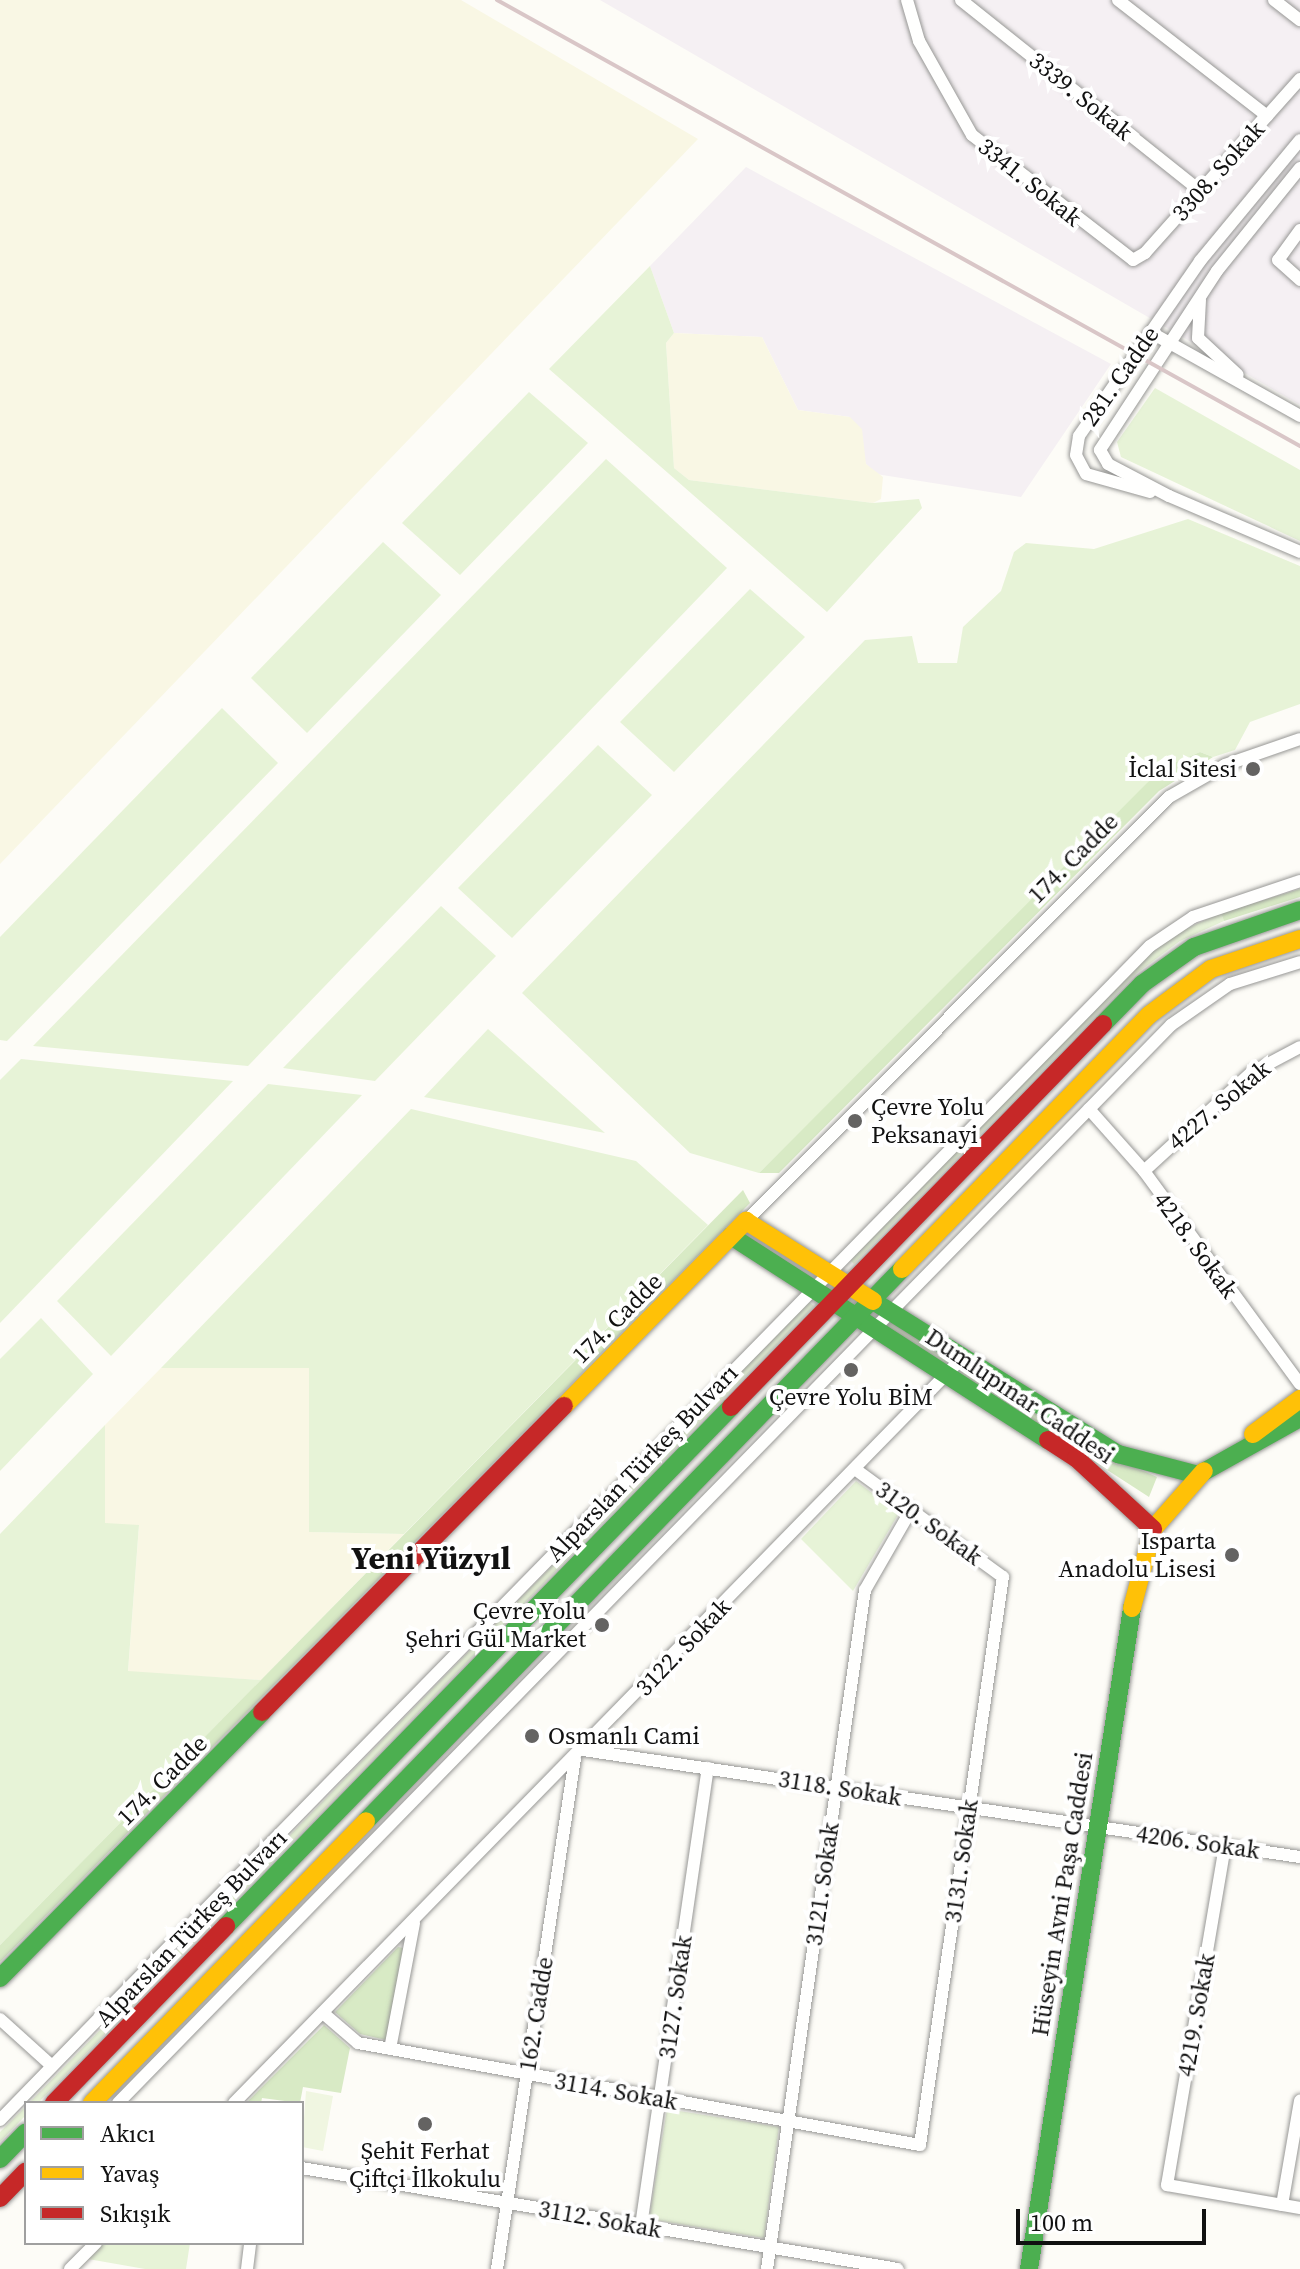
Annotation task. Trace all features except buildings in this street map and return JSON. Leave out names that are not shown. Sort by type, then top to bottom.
[{"type":"main road","name":"Alparslan Türkeş Bulvarı","points":[[56,2101],[1159,969],[1219,936],[1300,910]]},
{"type":"main road","points":[[94,2101],[1166,1000],[1219,965],[1300,939]]},
{"type":"main road","name":"174. Cadde","points":[[0,1978],[746,1221]]},
{"type":"main road","name":"Dumlupınar Caddesi","points":[[746,1221],[1106,1448],[1198,1475]]},
{"type":"main road","name":"Dumlupınar Caddesi","points":[[731,1236],[1076,1458],[1119,1492],[1153,1529]]},
{"type":"main road","points":[[1153,1529],[1198,1475],[1300,1399]]},
{"type":"main road","points":[[1198,1475],[1300,1418]]},
{"type":"main road","name":"Hüseyin Avni Paşa Caddesi","points":[[1029,2269],[1130,1609],[1153,1529]]},
{"type":"main road","points":[[0,2159],[24,2134]]},
{"type":"main road","points":[[0,2198],[24,2173]]},
{"type":"street","name":"3341. Sokak","points":[[907,0],[919,41],[972,135],[1133,260]]},
{"type":"street","name":"3339. Sokak","points":[[961,0],[1200,191]]},
{"type":"street","points":[[1118,0],[1267,116]]},
{"type":"street","points":[[1274,0],[1300,20]]},
{"type":"street","name":"3308. Sokak","points":[[1133,260],[1145,253],[1300,79]]},
{"type":"street","name":"281. Cadde","points":[[1169,496],[1090,477],[1076,455],[1082,430],[1224,229],[1300,140]]},
{"type":"street","name":"281. Cadde","points":[[1169,496],[1108,464],[1100,450],[1202,293],[1300,168]]},
{"type":"street","points":[[1300,230],[1278,260],[1300,280]]},
{"type":"street","points":[[1202,293],[1198,338],[1256,390]]},
{"type":"street","points":[[1150,332],[1300,416]]},
{"type":"street","points":[[1169,496],[1300,552]]},
{"type":"street","name":"174. Cadde","points":[[746,1221],[1169,797],[1225,765],[1300,739]]},
{"type":"street","points":[[0,2120],[1150,946],[1193,917],[1300,881]]},
{"type":"street","points":[[120,2101],[1171,1025],[1210,994],[1300,962]]},
{"type":"street","name":"4227. Sokak","points":[[1144,1171],[1251,1073],[1300,1047]]},
{"type":"street","name":"4218. Sokak","points":[[1089,1109],[1144,1171],[1300,1384]]},
{"type":"street","name":"3122. Sokak","points":[[236,2101],[579,1754],[961,1359]]},
{"type":"street","name":"3120. Sokak","points":[[855,1469],[1003,1577]]},
{"type":"street","name":"3121. Sokak","points":[[767,2269],[865,1590],[911,1510]]},
{"type":"street","name":"3131. Sokak","points":[[920,2145],[1003,1577]]},
{"type":"street","name":"3118. Sokak","points":[[579,1754],[708,1768],[1097,1827]]},
{"type":"street","name":"162. Cadde","points":[[497,2269],[579,1754]]},
{"type":"street","name":"3127. Sokak","points":[[641,2226],[708,1768]]},
{"type":"street","name":"4206. Sokak","points":[[1097,1827],[1300,1857]]},
{"type":"street","name":"4219. Sokak","points":[[1225,1846],[1167,2185],[1282,2205]]},
{"type":"street","points":[[390,2049],[414,1921]]},
{"type":"street","name":"3114. Sokak","points":[[323,2013],[358,2043],[526,2076],[920,2145]]},
{"type":"street","points":[[0,2019],[52,2066]]},
{"type":"street","points":[[1300,2101],[1282,2205],[1300,2208]]},
{"type":"street","name":"3112. Sokak","points":[[304,2168],[898,2269]]},
{"type":"street","points":[[70,2269],[94,2245]]},
{"type":"street","points":[[247,2269],[250,2245]]},
{"type":"shaded area","points":[[0,0],[461,0],[698,139],[0,864]]},
{"type":"shaded area","points":[[600,0],[1300,0],[1300,405]]},
{"type":"shaded area","points":[[746,167],[1111,364],[1021,497],[876,474],[866,464],[850,417],[798,410],[762,337],[674,333],[650,266]]},
{"type":"shaded area","points":[[674,333],[762,337],[798,410],[850,417],[862,429],[866,464],[883,477],[881,499],[873,503],[689,480],[674,468],[666,343]]},
{"type":"shaded area","points":[[161,1368],[309,1368],[309,1532],[404,1534],[261,1680],[128,1672],[139,1526],[105,1524],[105,1425]]},
{"type":"green space","points":[[650,266],[674,333],[666,343],[674,468],[689,480],[873,503],[919,499],[922,508],[827,612],[549,369]]},
{"type":"green space","points":[[1155,388],[1300,470],[1300,541],[1121,457],[1117,442]]},
{"type":"green space","points":[[529,392],[588,443],[460,575],[402,523]]},
{"type":"green space","points":[[606,459],[727,568],[248,1066],[33,1046]]},
{"type":"green space","points":[[1188,519],[1300,566],[1300,704],[1250,722],[1235,750],[1213,757],[1200,752],[1167,766],[759,1173],[690,1153],[522,993],[865,640],[912,636],[918,663],[957,663],[963,627],[1001,591],[1014,552],[1026,543],[1094,549]]},
{"type":"green space","points":[[383,542],[441,595],[307,733],[251,678]]},
{"type":"green space","points":[[750,589],[805,637],[674,772],[620,722]]},
{"type":"green space","points":[[222,708],[278,763],[7,1041],[0,1040],[0,937]]},
{"type":"green space","points":[[598,745],[652,795],[512,938],[458,888]]},
{"type":"green space","points":[[1200,752],[1213,757],[1159,791],[779,1173],[759,1173],[1147,783],[1167,766]]},
{"type":"green space","points":[[1300,889],[1300,897],[1224,921],[1221,913]]},
{"type":"green space","points":[[441,906],[496,956],[375,1081],[283,1068]]},
{"type":"green space","points":[[1221,913],[1224,921],[1180,941],[1137,973],[854,1264],[850,1260],[1151,953],[1183,930]]},
{"type":"green space","points":[[488,1029],[605,1133],[424,1097]]},
{"type":"green space","points":[[21,1059],[233,1081],[0,1323],[0,1080]]},
{"type":"green space","points":[[268,1084],[362,1095],[111,1356],[57,1301]]},
{"type":"green space","points":[[411,1109],[636,1161],[708,1225],[404,1534],[309,1532],[309,1368],[161,1368]]},
{"type":"green space","points":[[743,1190],[750,1203],[0,1962],[0,1945]]},
{"type":"green space","points":[[809,1302],[814,1306],[40,2101],[31,2101]]},
{"type":"green space","points":[[41,1318],[93,1374],[0,1471],[0,1359]]},
{"type":"green space","points":[[892,1322],[950,1358],[944,1365],[886,1326]]},
{"type":"green space","points":[[965,1368],[1087,1446],[1157,1477],[1149,1497],[959,1374]]},
{"type":"green space","points":[[105,1425],[105,1523],[139,1525],[128,1671],[261,1680],[0,1945],[0,1534]]},
{"type":"green space","points":[[856,1481],[899,1513],[853,1591],[801,1539]]},
{"type":"green space","points":[[398,1947],[403,1948],[386,2040],[360,2034],[335,2012]]},
{"type":"green space","points":[[324,2025],[350,2048],[341,2093],[303,2087],[300,2101],[262,2098],[261,2101],[248,2101]]},
{"type":"green space","points":[[306,2091],[333,2096],[323,2151],[304,2147]]},
{"type":"green space","points":[[24,2108],[24,2117],[0,2142],[0,2132]]},
{"type":"green space","points":[[667,2109],[779,2127],[764,2238],[649,2219]]},
{"type":"green space","points":[[101,2245],[190,2245],[186,2269],[145,2269],[88,2259]]},
{"type":"railway","points":[[497,0],[1300,446]]},
{"type":"traffic: fast","points":[[1103,1024],[1142,984],[1194,947],[1300,910]]},
{"type":"traffic: fast","points":[[731,1236],[1048,1440]]},
{"type":"traffic: fast","points":[[366,1821],[902,1269]]},
{"type":"traffic: fast","points":[[873,1301],[1118,1454],[1198,1475],[1300,1418]]},
{"type":"traffic: fast","points":[[226,1926],[731,1407]]},
{"type":"traffic: fast","points":[[1029,2269],[1132,1608]]},
{"type":"traffic: fast","points":[[0,1978],[262,1712]]},
{"type":"traffic: fast","points":[[0,2159],[24,2134]]},
{"type":"traffic: slow","points":[[902,1269],[1149,1015],[1211,969],[1300,939]]},
{"type":"traffic: slow","points":[[564,1406],[746,1221],[873,1301]]},
{"type":"traffic: slow","points":[[1253,1434],[1300,1399]]},
{"type":"traffic: slow","points":[[1132,1608],[1153,1529],[1204,1471]]},
{"type":"traffic: slow","points":[[94,2101],[366,1821]]},
{"type":"traffic: jam","points":[[731,1407],[1103,1024]]},
{"type":"traffic: jam","points":[[262,1712],[564,1406]]},
{"type":"traffic: jam","points":[[1048,1440],[1076,1458],[1153,1529]]},
{"type":"traffic: jam","points":[[56,2101],[226,1926]]},
{"type":"traffic: jam","points":[[0,2198],[24,2173]]},
{"type":"place","name":"İclal Sitesi","points":[[1253,769]]},
{"type":"place","name":"Çevre Yolu Peksanayi","points":[[855,1121]]},
{"type":"place","name":"Çevre Yolu BİM","points":[[851,1370]]},
{"type":"place","name":"Isparta Anadolu Lisesi","points":[[1232,1555]]},
{"type":"place","name":"Çevre Yolu Şehri Gül Market","points":[[602,1625]]},
{"type":"place","name":"Osmanlı Cami","points":[[532,1736]]},
{"type":"place","name":"Şehit Ferhat Çiftçi İlkokulu","points":[[425,2124]]},
{"type":"district","name":"Yeni Yüzyıl","points":[[431,1558]]}]
